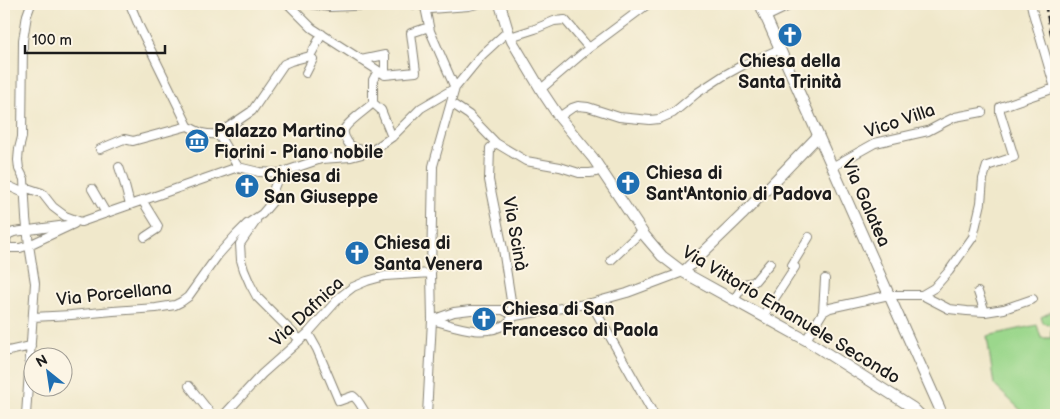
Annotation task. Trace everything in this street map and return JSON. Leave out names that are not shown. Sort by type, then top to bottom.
[{"type":"street","points":[[31,4],[27,15],[23,40],[22,137],[19,149],[20,168],[24,179],[27,230],[35,283],[31,346]]},
{"type":"street","points":[[130,4],[188,126],[199,133],[207,135],[218,134],[252,111],[284,64],[291,60],[310,56],[322,34]]},
{"type":"street","points":[[288,4],[312,28],[381,73],[416,72],[411,33],[430,29]]},
{"type":"street","points":[[310,4],[327,6],[398,4]]},
{"type":"street","points":[[410,4],[427,8],[473,5]]},
{"type":"street","name":"Via Vittorio Emanuele Secondo","points":[[500,4],[510,36],[541,89],[559,117],[593,158],[642,231],[662,256],[683,272],[806,340],[920,415]]},
{"type":"street","points":[[541,89],[589,48],[648,4]]},
{"type":"street","name":"Via Galatea","points":[[760,4],[938,413]]},
{"type":"street","points":[[766,17],[793,4]]},
{"type":"street","points":[[922,295],[934,288],[949,271],[973,237],[981,203],[982,180],[987,166],[1014,157],[1000,107],[1055,88],[1031,4]]},
{"type":"street","points":[[427,8],[430,29],[455,85],[452,103],[433,166],[432,320],[427,415]]},
{"type":"street","points":[[77,223],[14,232],[6,235],[7,247],[20,248],[29,246],[77,223],[238,167],[259,172],[280,173],[321,159],[351,157],[370,152],[392,137],[417,111],[455,85],[494,43],[510,36],[554,21],[565,20],[589,48]]},
{"type":"street","points":[[559,117],[578,106],[588,107],[619,117],[659,119],[672,113],[722,76],[780,49]]},
{"type":"street","points":[[361,60],[384,54],[381,73],[373,80],[373,103],[381,110],[392,137]]},
{"type":"street","points":[[306,73],[313,59],[310,56]]},
{"type":"street","points":[[373,103],[348,124],[344,132],[347,141],[354,148],[373,150]]},
{"type":"street","points":[[452,103],[469,116],[496,143],[526,161],[560,167],[579,173],[590,173],[600,170]]},
{"type":"street","name":"Vico Villa","points":[[832,167],[875,144],[928,132],[955,117],[982,112]]},
{"type":"street","points":[[100,150],[124,139],[133,141],[188,126]]},
{"type":"street","points":[[218,134],[238,167]]},
{"type":"street","points":[[432,320],[468,329],[485,330],[496,328],[506,324],[515,316],[591,303],[627,293],[683,272],[742,215],[818,136]]},
{"type":"street","name":"Via Scinà","points":[[496,143],[490,148],[489,180],[515,316]]},
{"type":"street","points":[[119,167],[130,205]]},
{"type":"street","name":"Via Porcellana","points":[[33,316],[71,315],[176,305],[188,297],[218,255],[236,235],[262,214],[273,201],[274,188],[280,173]]},
{"type":"street","points":[[4,184],[42,193],[53,207],[77,223]]},
{"type":"street","points":[[92,189],[106,213]]},
{"type":"street","points":[[142,200],[158,226],[157,229],[145,237]]},
{"type":"street","points":[[262,214],[240,244],[244,270],[257,298],[300,340]]},
{"type":"street","points":[[611,260],[642,231]]},
{"type":"street","points":[[763,316],[795,267],[792,265],[809,237]]},
{"type":"street","points":[[734,300],[744,284],[754,282],[770,263]]},
{"type":"street","name":"Via Dafnica","points":[[224,415],[262,374],[308,333],[340,297],[353,287],[385,276],[431,273]]},
{"type":"street","points":[[806,340],[823,312],[825,279]]},
{"type":"street","points":[[978,292],[985,312]]},
{"type":"street","points":[[823,312],[830,308],[888,295],[922,295],[949,309],[985,312],[1004,309],[1033,299]]},
{"type":"street","points":[[591,303],[654,415]]},
{"type":"street","points":[[432,320],[454,312],[471,310],[503,310],[515,316]]},
{"type":"street","points":[[308,333],[339,400],[353,396],[367,415]]},
{"type":"street","points":[[4,352],[22,348]]},
{"type":"street","points":[[189,386],[212,415]]},
{"type":"street","points":[[26,415],[27,396]]},
{"type":"green space","points":[[1056,296],[1056,415],[1026,415],[994,385],[987,336],[1037,325],[1041,338],[1051,338],[1051,325],[1043,323],[1041,317],[1055,310],[1051,297]]},
{"type":"railway","points":[[1045,4],[1056,58]]},
{"type":"place","name":"Chiesa della Santa Trinità","points":[[790,35]]},
{"type":"place","name":"Palazzo Martino Fiorini - Piano nobile","points":[[197,141]]},
{"type":"place","name":"Chiesa di Sant'Antonio di Padova","points":[[628,183]]},
{"type":"place","name":"Chiesa di San Giuseppe","points":[[247,186]]},
{"type":"place","name":"Chiesa di Santa Venera","points":[[357,253]]},
{"type":"place","name":"Chiesa di San Francesco di Paola","points":[[484,319]]}]
